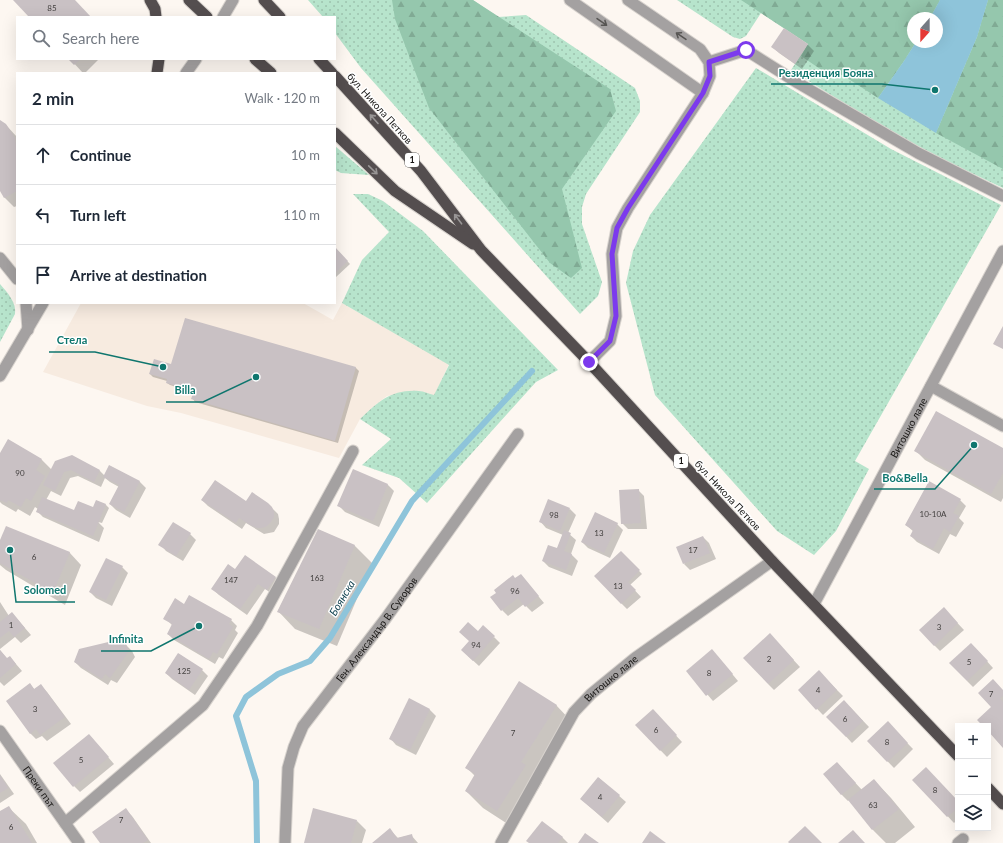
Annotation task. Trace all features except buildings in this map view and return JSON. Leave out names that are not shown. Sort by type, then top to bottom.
[{"type":"highway","points":[[150,0],[155,9],[156,16]]},
{"type":"highway","points":[[189,0],[206,16]]},
{"type":"highway","points":[[264,0],[279,16]]},
{"type":"highway","points":[[157,72],[159,60]]},
{"type":"highway","points":[[256,60],[270,72]]},
{"type":"highway","name":"бул. Никола Петков","points":[[320,60],[331,72]]},
{"type":"highway","name":"бул. Никола Петков","points":[[336,77],[421,171],[481,250],[589,362],[772,561],[955,753]]},
{"type":"highway","name":"бул. Никола Петков","points":[[336,134],[395,191],[481,250]]},
{"type":"highway","points":[[991,791],[1003,804]]},
{"type":"street","points":[[224,16],[233,0]]},
{"type":"street","points":[[570,0],[703,93]]},
{"type":"street","points":[[589,362],[610,341],[616,316],[612,254],[617,228],[632,201],[703,93],[710,76],[709,62],[700,49],[628,0]]},
{"type":"street","points":[[709,62],[746,50],[798,83],[905,146],[1003,196]]},
{"type":"street","points":[[187,72],[195,60]]},
{"type":"street","name":"Витошко лале","points":[[814,604],[1003,251]]},
{"type":"street","points":[[0,258],[16,278]]},
{"type":"street","points":[[26,304],[28,330]]},
{"type":"street","points":[[0,376],[42,304]]},
{"type":"street","points":[[931,386],[1003,426]]},
{"type":"street","name":"Ген. Александър В. Суворов","points":[[285,843],[288,768],[294,747],[303,726],[386,618],[518,434]]},
{"type":"street","points":[[65,823],[203,705],[257,626],[353,451]]},
{"type":"street","name":"Витошко лале","points":[[500,843],[574,712],[592,694],[635,658],[772,561]]},
{"type":"street","name":"Преки път","points":[[0,731],[79,843]]},
{"type":"shaded area","points":[[342,303],[449,364],[434,396],[420,391],[387,396],[374,406],[360,419],[339,458],[181,413],[147,406],[43,372],[80,304],[305,304],[333,320]]},
{"type":"green space","points":[[308,0],[473,0],[498,17],[526,15],[635,88],[640,101],[640,112],[586,194],[582,207],[582,224],[602,282],[598,296],[580,314],[361,68],[336,34],[336,16],[322,16]]},
{"type":"green space","points":[[392,0],[473,0],[610,89],[616,111],[562,189],[582,268],[571,278],[550,263],[429,108],[395,19]]},
{"type":"green space","points":[[677,0],[1003,0],[1003,188],[942,159],[879,125],[791,70],[808,44],[761,13],[746,36],[740,39],[733,37]]},
{"type":"green space","points":[[741,0],[940,0],[933,12],[907,12],[907,48],[912,48],[878,98],[833,69],[829,75],[801,56],[808,44]]},
{"type":"green space","points":[[988,0],[1003,0],[1003,169],[936,133],[977,37]]},
{"type":"green space","points":[[756,68],[891,149],[1001,205],[855,461],[869,469],[836,531],[814,555],[777,531],[655,395],[626,283],[633,251],[650,215]]},
{"type":"green space","points":[[336,147],[369,175],[341,173],[336,170]]},
{"type":"green space","points":[[353,194],[368,194],[383,201],[423,231],[558,370],[536,382],[427,503],[399,478],[362,465],[391,439],[360,419],[373,407],[393,394],[409,391],[423,391],[434,395],[449,365],[342,303],[362,260],[389,232]]},
{"type":"green space","points":[[0,284],[11,298],[15,314],[0,342]]},
{"type":"water","points":[[940,0],[988,0],[977,37],[936,133],[878,98],[912,48],[943,48],[943,12],[933,12]]},
{"type":"waterway","name":"Боянска","points":[[257,843],[256,781],[236,716],[246,697],[278,674],[310,661],[330,638],[412,501],[532,371]]},
{"type":"place","name":"Резиденция Бояна","points":[[935,90]]},
{"type":"place","name":"Стела","points":[[163,367]]},
{"type":"place","name":"Billa","points":[[256,377]]},
{"type":"place","name":"Bo&Bella","points":[[974,445]]},
{"type":"place","name":"Solomed","points":[[10,550]]},
{"type":"place","name":"Infinita","points":[[199,626]]},
{"type":"route","points":[[589,362],[610,341],[616,316],[612,254],[617,228],[628,208],[703,93],[710,76],[709,62],[746,50]]}]
